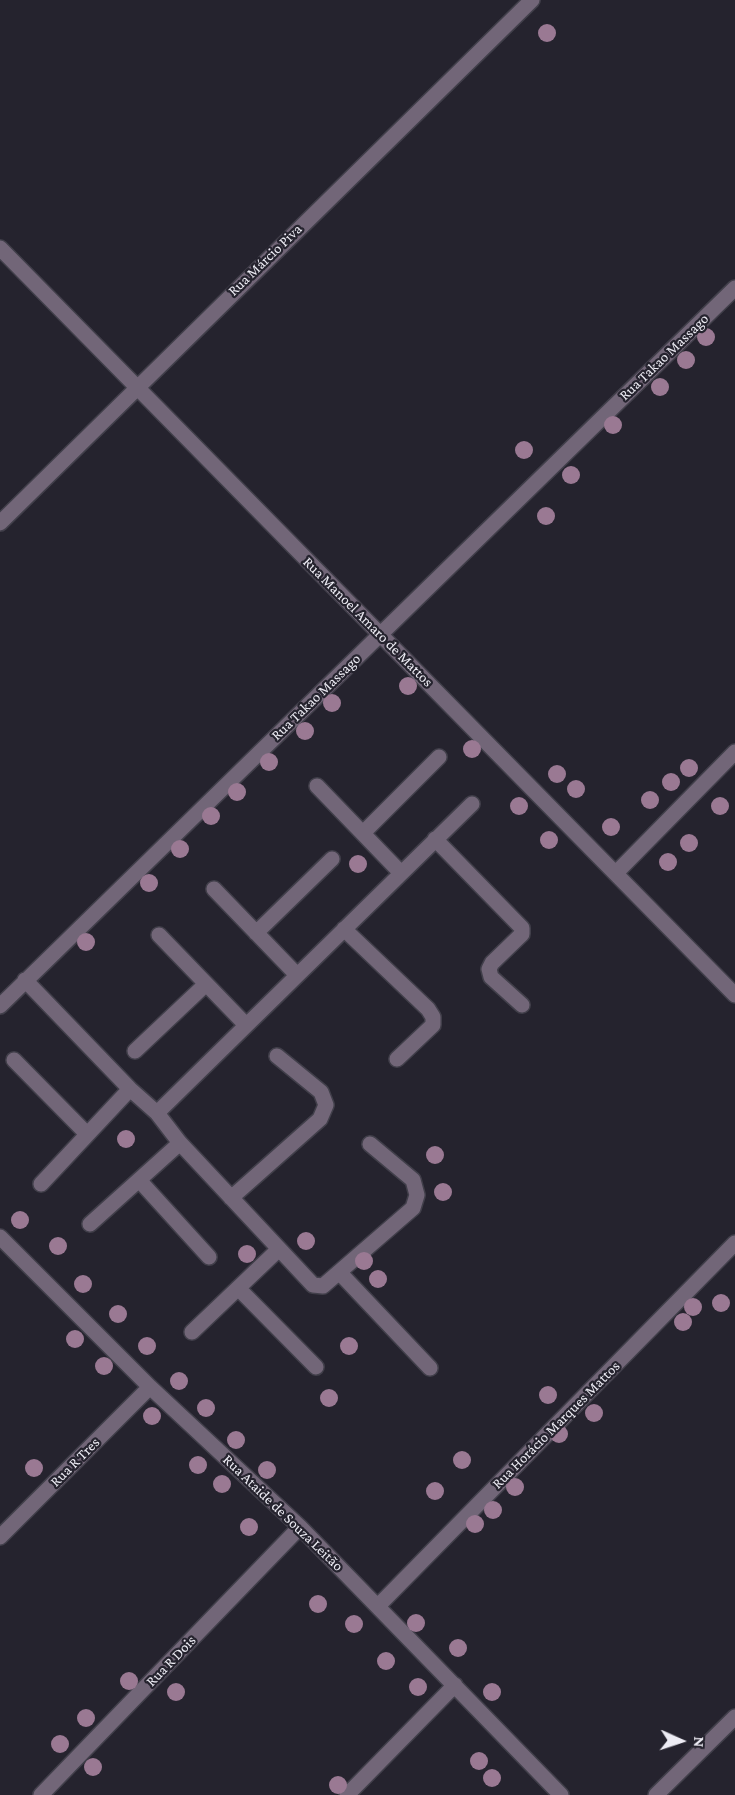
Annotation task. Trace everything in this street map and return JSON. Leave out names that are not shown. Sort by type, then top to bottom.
[{"type":"street","name":"Rua Márcio Piva","points":[[0,523],[136,386],[532,0]]},
{"type":"street","name":"Rua Manoel Amaro de Mattos","points":[[0,248],[735,995]]},
{"type":"street","name":"Rua Takao Massago","points":[[0,1006],[735,288]]},
{"type":"street","points":[[616,873],[735,752]]},
{"type":"street","points":[[363,833],[439,757]]},
{"type":"street","points":[[317,786],[401,873]]},
{"type":"street","points":[[157,1113],[472,804]]},
{"type":"street","points":[[435,839],[522,928],[522,934],[492,963],[489,969],[491,977],[522,1005]]},
{"type":"street","points":[[256,933],[332,859]]},
{"type":"street","points":[[214,889],[297,975]]},
{"type":"street","points":[[344,929],[428,1009],[433,1017],[433,1025],[397,1059]]},
{"type":"street","points":[[159,935],[246,1025]]},
{"type":"street","points":[[25,980],[130,1089],[157,1113],[180,1143],[313,1285],[323,1286],[413,1208],[417,1195],[413,1180],[370,1144]]},
{"type":"street","points":[[135,1051],[206,984]]},
{"type":"street","points":[[231,1198],[321,1119],[326,1105],[321,1092],[277,1056]]},
{"type":"street","points":[[14,1060],[87,1134]]},
{"type":"street","points":[[41,1184],[130,1089]]},
{"type":"street","points":[[90,1224],[180,1143]]},
{"type":"street","points":[[139,1180],[209,1257]]},
{"type":"street","name":"Rua Ataide de Souza Leitão","points":[[0,1237],[150,1387],[300,1527],[561,1795]]},
{"type":"street","name":"Rua Horácio Marques Mattos","points":[[378,1606],[735,1243]]},
{"type":"street","points":[[192,1332],[279,1250]]},
{"type":"street","points":[[339,1272],[430,1368]]},
{"type":"street","points":[[238,1288],[316,1367]]},
{"type":"street","name":"Rua R Tres","points":[[0,1537],[150,1387]]},
{"type":"street","name":"Rua R Dois","points":[[41,1795],[300,1527]]},
{"type":"street","points":[[347,1795],[455,1685]]},
{"type":"street","points":[[656,1795],[735,1718]]}]
